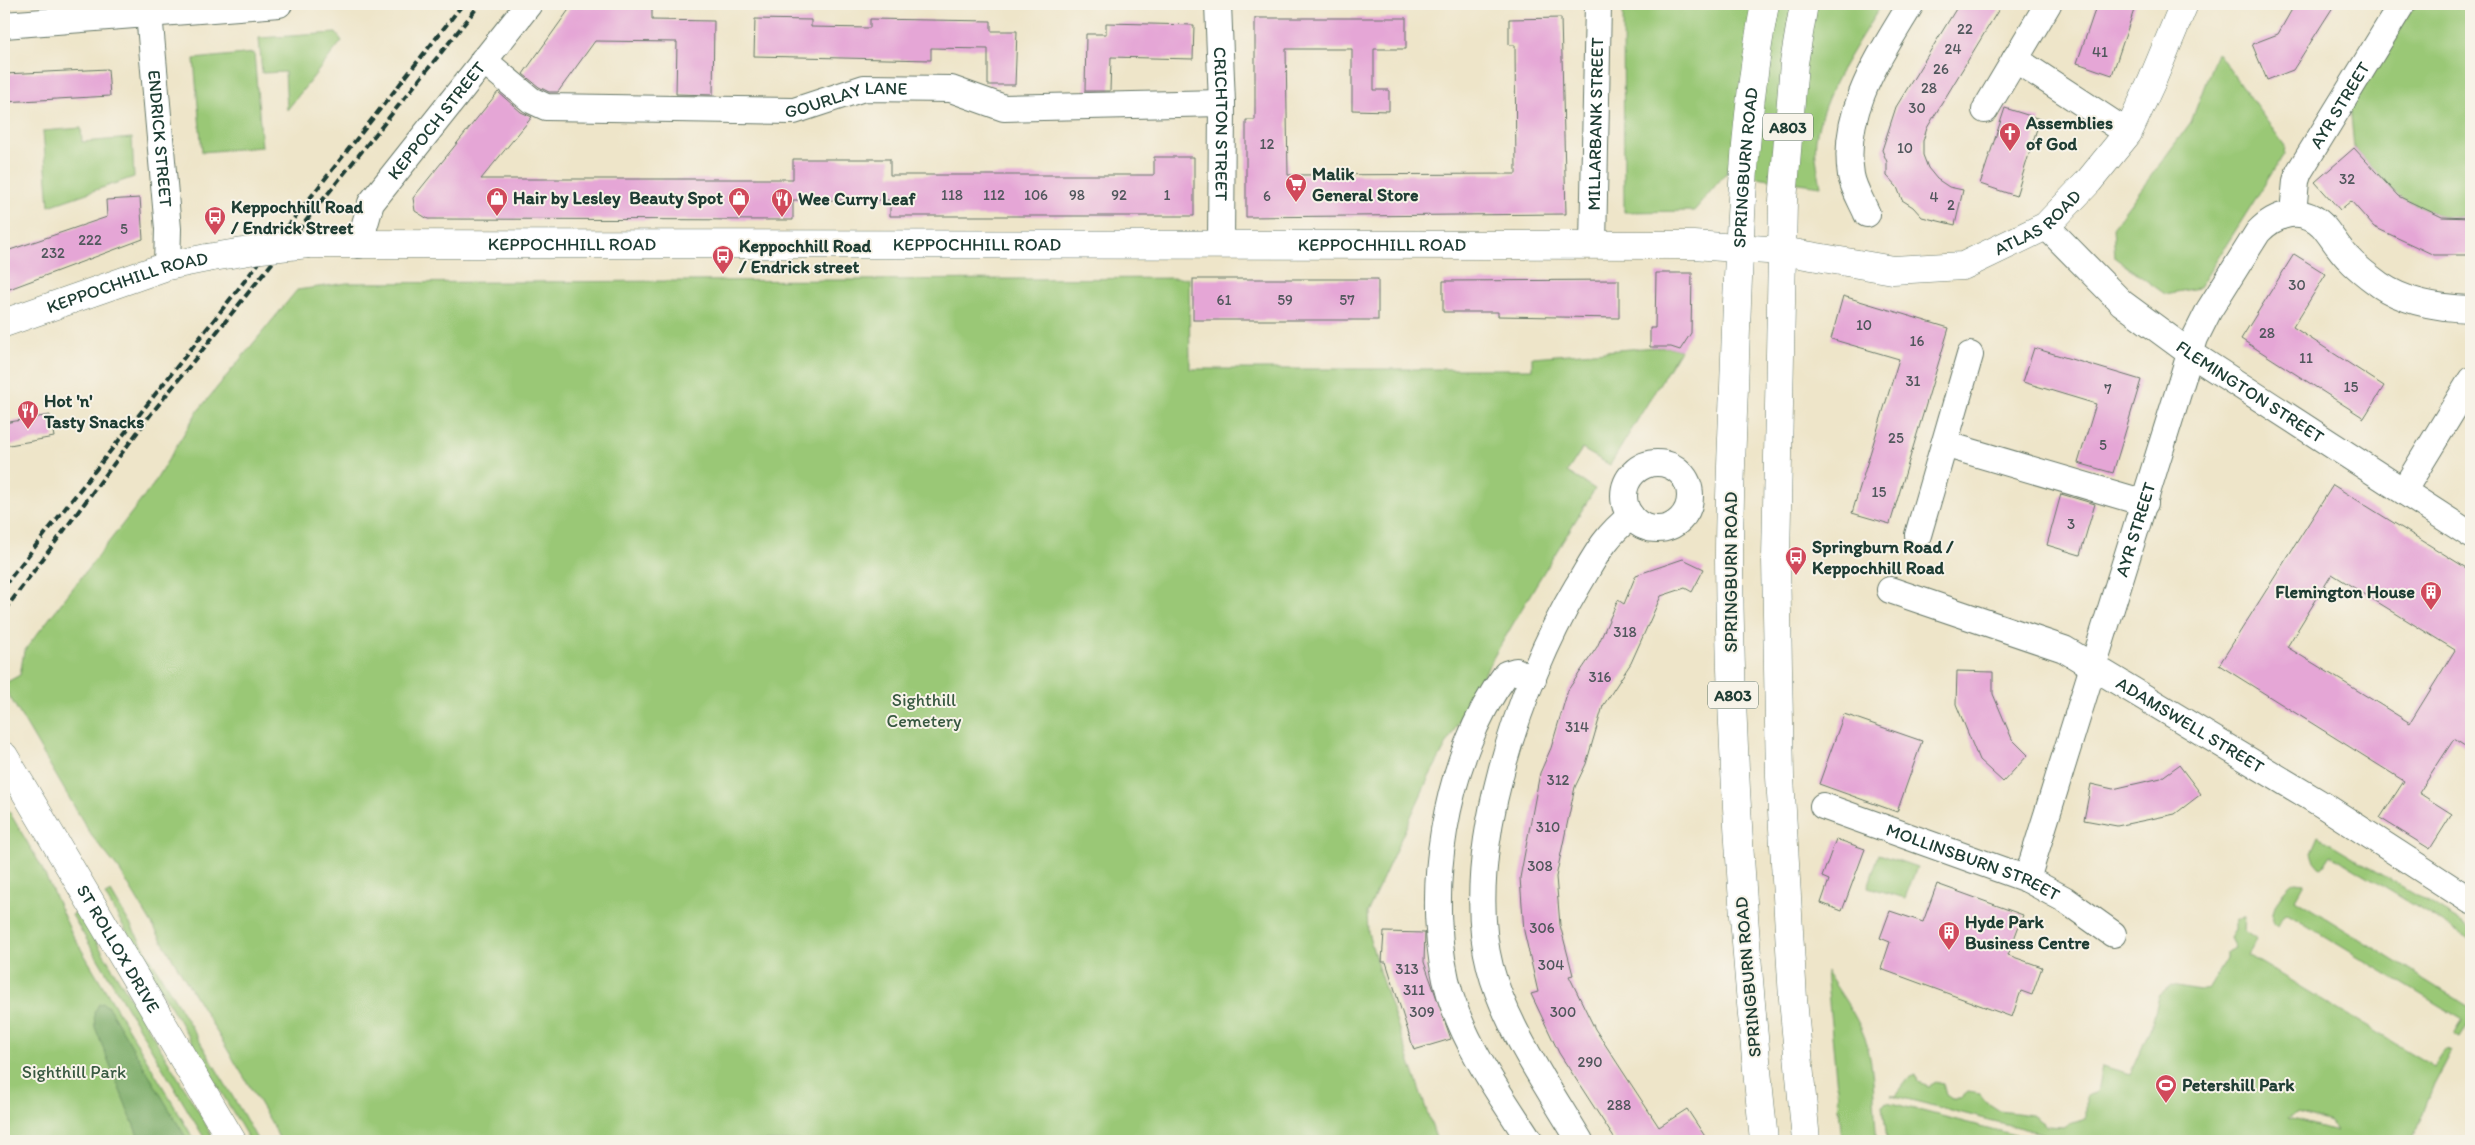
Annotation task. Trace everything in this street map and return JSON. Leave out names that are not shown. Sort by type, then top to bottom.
[{"type":"street","points":[[4,25],[139,10],[278,4]]},
{"type":"street","name":"KEPPOCH STREET","points":[[359,245],[371,203],[529,4]]},
{"type":"street","name":"CRICHTON STREET","points":[[1218,4],[1222,103],[1221,245]]},
{"type":"street","name":"MILLARBANK STREET","points":[[1593,244],[1598,4]]},
{"type":"street","name":"SPRINGBURN ROAD","points":[[1764,1141],[1743,929],[1732,684],[1730,498],[1741,247],[1750,120],[1766,4]]},
{"type":"street","name":"SPRINGBURN ROAD","points":[[1804,4],[1790,103],[1782,251],[1776,473],[1776,686],[1786,889],[1806,1141]]},
{"type":"street","points":[[1867,214],[1851,176],[1850,128],[1860,95],[1911,4]]},
{"type":"street","points":[[1984,110],[2048,4]]},
{"type":"street","name":"ATLAS ROAD","points":[[1782,251],[1893,270],[1963,266],[2046,226],[2089,181],[2128,133],[2152,82],[2184,4]]},
{"type":"street","name":"AYR STREET","points":[[2027,879],[2199,327],[2258,232],[2274,219],[2284,214],[2293,213],[2296,181],[2299,172],[2402,4]]},
{"type":"street","name":"ENDRICK STREET","points":[[139,10],[168,229],[168,266]]},
{"type":"street","name":"GOURLAY LANE","points":[[483,60],[531,100],[546,107],[794,110],[864,88],[950,89],[1004,108],[1222,103]]},
{"type":"street","points":[[2015,60],[2128,133]]},
{"type":"street","points":[[2293,213],[2314,218],[2322,225],[2347,257],[2381,286],[2402,297],[2424,304],[2451,309],[2471,309]]},
{"type":"street","name":"FLEMINGTON STREET","points":[[2046,226],[2122,303],[2190,353],[2471,535]]},
{"type":"street","name":"KEPPOCHHILL ROAD","points":[[4,323],[168,266],[260,249],[308,244],[1593,244],[1741,247],[1782,251]]},
{"type":"street","points":[[1918,535],[1970,355]]},
{"type":"street","points":[[2404,490],[2471,380]]},
{"type":"street","points":[[1944,444],[2145,503]]},
{"type":"street","points":[[1580,1141],[1519,1037],[1490,969],[1485,942],[1483,889],[1488,832],[1503,765],[1533,679],[1560,615],[1606,538],[1631,516]]},
{"type":"street","name":"ADAMSWELL STREET","points":[[1890,590],[2064,649],[2094,665],[2323,805],[2471,901]]},
{"type":"street","points":[[1530,1141],[1490,1079],[1452,1000],[1441,957],[1438,917],[1439,886],[1446,824],[1457,779],[1474,729],[1506,674],[1516,671],[1533,679]]},
{"type":"street","name":"ST ROLLOX DRIVE","points":[[4,756],[232,1141]]},
{"type":"street","name":"MOLLINSBURN STREET","points":[[1823,806],[2027,879],[2064,899],[2113,934]]},
{"type":"green space","points":[[1623,4],[1882,4],[1835,82],[1822,116],[1817,133],[1816,146],[1816,160],[1821,186],[1726,173],[1694,211],[1624,212]]},
{"type":"green space","points":[[2415,4],[2471,4],[2471,218],[2442,217],[2398,196],[2354,148],[2350,104]]},
{"type":"green space","points":[[336,33],[342,41],[287,110],[285,72],[262,73],[259,38]]},
{"type":"green space","points":[[2217,52],[2285,146],[2284,154],[2199,288],[2165,294],[2115,258],[2113,227],[2191,122]]},
{"type":"green space","points":[[254,53],[262,147],[202,152],[194,59]]},
{"type":"green space","points":[[81,128],[82,142],[132,138],[134,177],[49,206],[43,131]]},
{"type":"green space","name":"Sighthill Cemetery","points":[[1189,278],[1190,369],[1532,369],[1532,357],[1655,347],[1671,347],[1680,350],[1610,465],[1582,449],[1567,472],[1595,489],[1493,658],[1429,777],[1367,913],[1368,932],[1380,974],[1437,1141],[280,1141],[274,1127],[120,871],[91,835],[4,687],[7,682],[20,675],[24,651],[153,485],[197,412],[297,290],[347,283]]},
{"type":"green space","name":"Sighthill Park","points":[[4,803],[40,864],[71,932],[195,1141],[4,1141]]},
{"type":"green space","points":[[2318,836],[2471,928],[2471,940],[2331,855],[2323,867],[2320,868],[2314,861],[2311,852]]},
{"type":"green space","points":[[1879,854],[1917,867],[1905,898],[1868,887]]},
{"type":"green space","points":[[2295,882],[2304,883],[2295,899],[2471,1008],[2471,1020],[2460,1038],[2454,1035],[2463,1020],[2286,913],[2277,927],[2274,922],[2274,910],[2285,890]]},
{"type":"green space","points":[[111,892],[258,1141],[250,1141],[105,895]]},
{"type":"green space","points":[[78,911],[215,1141],[206,1141],[72,915]]},
{"type":"green space","points":[[2245,916],[2244,931],[2257,940],[2248,955],[2434,1067],[2446,1049],[2452,1051],[2434,1085],[2412,1141],[2072,1141],[1891,1095],[1896,1095],[1909,1078],[1916,1075],[1918,1082],[1929,1086],[1936,1082],[1943,1084],[1946,1095],[1952,1099],[1960,1099],[1968,1092],[1980,1094],[1986,1102],[2000,1111],[2032,1115],[2047,1126],[2066,1127],[2069,1124],[2086,1119],[2086,1096],[2097,1092],[2102,1066],[2130,1074],[2152,1024],[2159,996],[2171,986],[2199,991],[2208,989],[2226,959],[2226,953],[2235,948],[2230,938],[2235,930],[2235,921]],"holes":[[[2296,1113],[2330,1122],[2336,1131],[2288,1118]]]},
{"type":"green space","points":[[1826,971],[1852,1012],[1865,1038],[1869,1051],[1873,1076],[1877,1141],[1842,1141]]},
{"type":"green space","points":[[103,1003],[109,1008],[188,1141],[140,1141],[95,1027],[94,1013],[99,1004]]},
{"type":"green space","points":[[1887,1102],[2038,1141],[1887,1141],[1883,1105]]},
{"type":"building","points":[[573,4],[652,4],[652,20],[714,21],[713,95],[676,94],[677,42],[595,41],[558,92],[549,92],[539,87],[523,74]]},
{"type":"building","points":[[1959,4],[2002,4],[1927,128],[1923,141],[1923,155],[1928,168],[1937,179],[1949,187],[1963,190],[1955,225],[1922,217],[1913,207],[1902,200],[1897,187],[1887,176],[1887,162],[1882,150],[1896,107]]},
{"type":"building","points":[[2097,4],[2136,4],[2112,75],[2077,63]]},
{"type":"building","points":[[2295,4],[2335,4],[2293,70],[2267,80],[2252,44],[2278,34]]},
{"type":"building","points":[[1255,18],[1406,18],[1406,49],[1374,49],[1374,90],[1389,90],[1389,111],[1352,110],[1352,49],[1286,49],[1288,175],[1516,174],[1515,45],[1509,45],[1509,19],[1561,18],[1566,214],[1246,217],[1246,120],[1255,120]]},
{"type":"building","points":[[755,19],[811,20],[811,27],[870,28],[870,19],[991,21],[991,31],[1017,31],[1015,85],[988,85],[988,49],[931,48],[931,60],[754,56]]},
{"type":"building","points":[[1106,23],[1194,25],[1193,59],[1111,57],[1110,91],[1085,91],[1086,34],[1106,34]]},
{"type":"building","points":[[108,69],[110,96],[4,102],[4,74]]},
{"type":"building","points":[[498,92],[521,112],[532,117],[481,179],[793,179],[793,159],[890,159],[890,175],[1154,175],[1154,157],[1194,157],[1194,216],[890,216],[890,200],[793,200],[793,220],[428,219],[415,211],[413,198]]},
{"type":"building","name":"Assemblies of God","points":[[2005,108],[2040,119],[2016,196],[1980,184]]},
{"type":"building","points":[[2354,148],[2398,196],[2442,217],[2471,218],[2471,255],[2434,255],[2374,227],[2351,201],[2340,210],[2315,182]]},
{"type":"building","points":[[140,198],[143,239],[4,291],[4,252],[107,217],[106,200]]},
{"type":"building","points":[[2294,254],[2326,274],[2293,327],[2384,386],[2364,418],[2241,339]]},
{"type":"building","points":[[1656,273],[1692,273],[1691,333],[1680,350],[1671,347],[1650,347],[1650,328],[1655,328]]},
{"type":"building","points":[[1193,279],[1378,279],[1378,320],[1193,320]]},
{"type":"building","points":[[1619,280],[1619,318],[1498,316],[1498,312],[1443,312],[1443,281]]},
{"type":"building","points":[[1843,296],[1949,328],[1890,524],[1852,513],[1899,359],[1831,339]]},
{"type":"building","points":[[2034,348],[2141,380],[2113,473],[2078,463],[2096,404],[2023,382]]},
{"type":"building","name":"Hot 'n' Tasty Snacks","points":[[50,415],[54,437],[4,446],[4,423]]},
{"type":"building","name":"Flemington House","points":[[2333,485],[2471,571],[2471,750],[2454,739],[2419,793],[2452,814],[2430,849],[2380,818],[2404,781],[2219,665]],"holes":[[[2332,574],[2455,650],[2410,723],[2287,647]]]},
{"type":"building","points":[[2061,494],[2095,504],[2080,555],[2047,545]]},
{"type":"building","points":[[1683,559],[1704,569],[1692,592],[1685,588],[1661,596],[1631,663],[1603,706],[1586,764],[1575,787],[1556,877],[1560,925],[1573,975],[1569,976],[1595,1029],[1659,1127],[1687,1109],[1708,1141],[1616,1141],[1559,1053],[1531,994],[1538,992],[1524,931],[1520,878],[1540,773],[1551,748],[1568,690],[1597,647],[1618,600],[1624,604],[1636,575]]},
{"type":"building","points":[[1957,671],[1993,672],[1993,694],[2012,739],[2028,755],[2003,782],[1979,760],[1956,704]]},
{"type":"building","points":[[1844,714],[1922,741],[1897,812],[1819,784]]},
{"type":"building","points":[[2179,765],[2201,794],[2175,814],[2117,826],[2084,820],[2091,784],[2113,789],[2161,778]]},
{"type":"building","points":[[1836,839],[1865,849],[1842,911],[1821,903],[1829,880],[1822,877]]},
{"type":"building","name":"Hyde Park Business Centre","points":[[1937,884],[2023,915],[2008,955],[2042,967],[2032,995],[2021,991],[2012,1017],[1881,969],[1890,942],[1880,938],[1890,911],[1923,922]]},
{"type":"building","points":[[1384,932],[1425,933],[1424,962],[1451,1039],[1414,1050],[1386,962],[1382,962]]},
{"type":"railway","points":[[4,586],[463,4]]},
{"type":"railway","points":[[4,611],[151,414],[480,4]]},
{"type":"place","name":"Assemblies of God","points":[[2010,152]]},
{"type":"place","name":"Malik General Store","points":[[1296,203]]},
{"type":"place","name":"Hair by Lesley","points":[[497,217]]},
{"type":"place","name":"Beauty Spot","points":[[739,217]]},
{"type":"place","name":"Wee Curry Leaf","points":[[782,218]]},
{"type":"place","name":"Keppochhill Road / Endrick Street","points":[[215,236]]},
{"type":"place","name":"Keppochhill Road / Endrick street","points":[[723,275]]},
{"type":"place","name":"Hot 'n' Tasty Snacks","points":[[28,430]]},
{"type":"place","name":"Springburn Road / Keppochhill Road","points":[[1796,576]]},
{"type":"place","name":"Flemington House","points":[[2431,611]]},
{"type":"place","name":"Hyde Park Business Centre","points":[[1949,951]]},
{"type":"place","name":"Petershill Park","points":[[2166,1104]]}]
